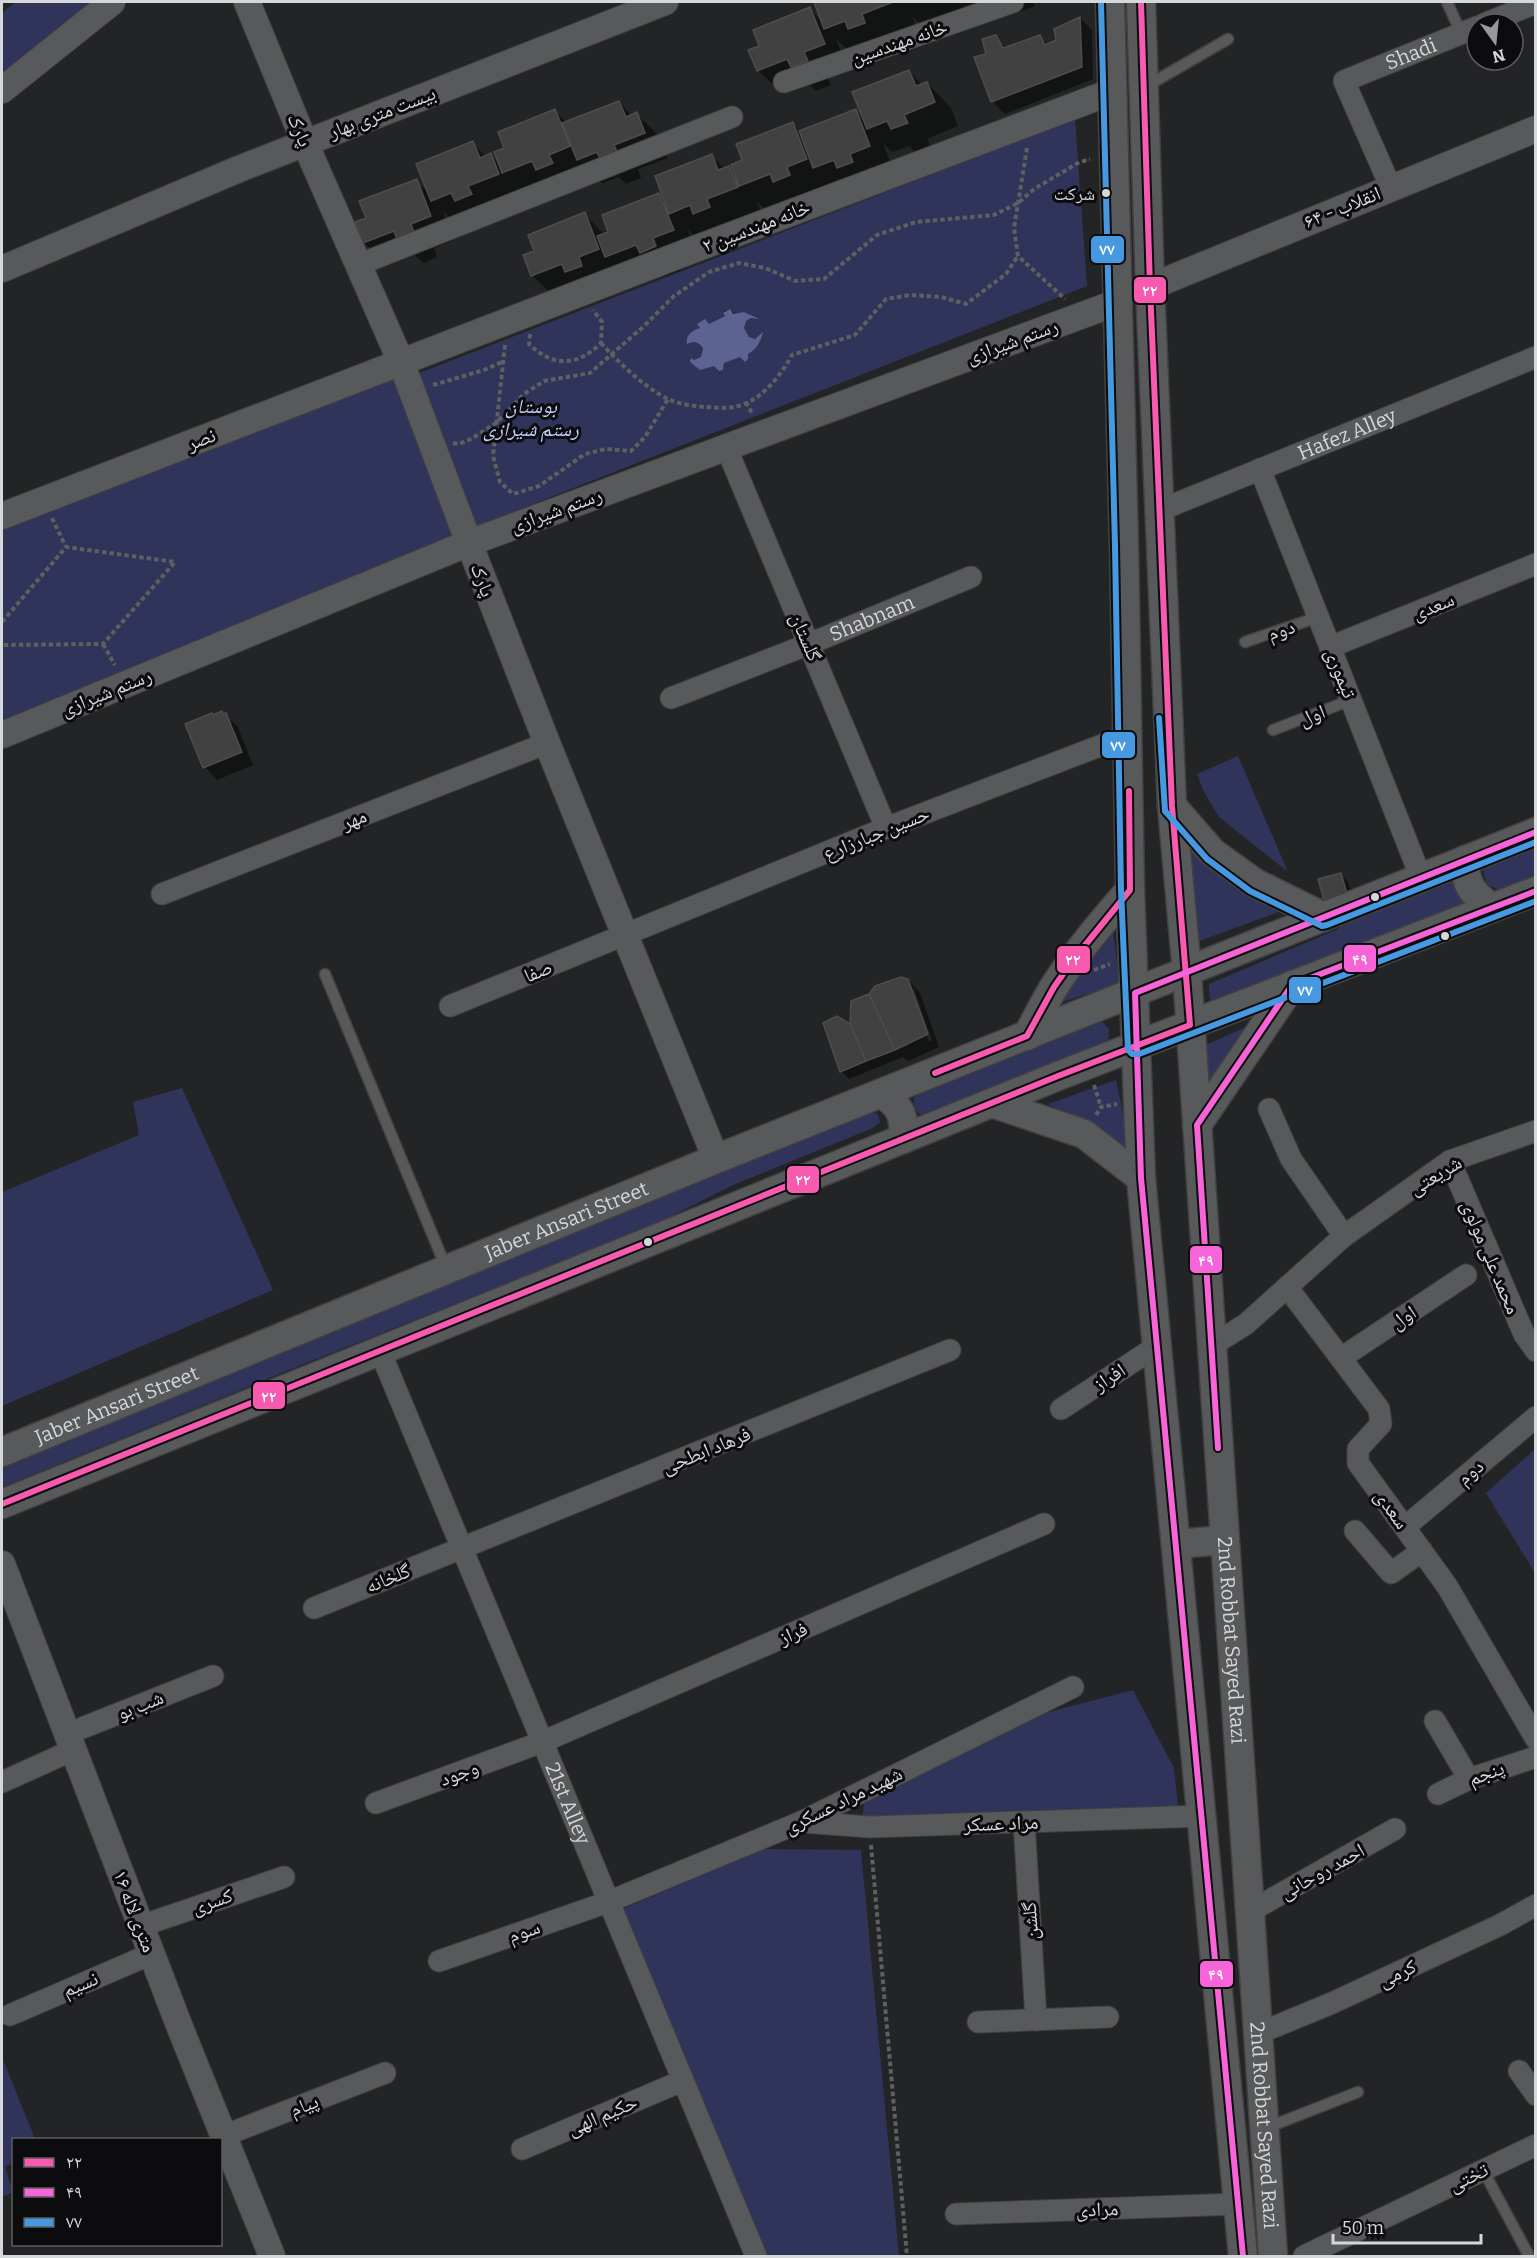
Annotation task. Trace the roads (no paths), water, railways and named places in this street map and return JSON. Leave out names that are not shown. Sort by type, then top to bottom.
[{"type":"main road","name":"2nd Robbat Sayed Razi","points":[[1110,2],[1130,890],[1141,1179],[1243,2256]]},
{"type":"main road","name":"2nd Robbat Sayed Razi","points":[[1141,2],[1158,511],[1172,806],[1187,972],[1273,2256]]},
{"type":"main road","points":[[1172,806],[1212,852],[1220,858],[1255,883],[1324,917]]},
{"type":"main road","name":"Jaber Ansari Street","points":[[2,1452],[716,1160],[1536,832]]},
{"type":"main road","points":[[1465,860],[1465,877],[1473,893],[1491,908]]},
{"type":"main road","points":[[1027,1036],[1054,987],[1073,960],[1130,890]]},
{"type":"main road","points":[[2,1504],[992,1103],[1536,891]]},
{"type":"main road","points":[[1197,1125],[1292,985]]},
{"type":"main road","points":[[882,1094],[894,1101],[900,1111],[904,1126],[903,1139]]},
{"type":"main road","points":[[992,1103],[1084,1134],[1141,1179]]},
{"type":"main road","points":[[1176,1544],[1224,1540]]},
{"type":"street","points":[[2,90],[112,2]]},
{"type":"street","name":"پارک","points":[[248,2],[305,143],[401,362],[547,743],[716,1160]]},
{"type":"street","name":"بیست متری بهار","points":[[2,269],[627,8],[665,2]]},
{"type":"street","name":"خانه مهندسین","points":[[784,82],[1013,2]]},
{"type":"street","points":[[1509,12],[1523,5]]},
{"type":"street","name":"Shadi","points":[[1391,188],[1344,81],[1465,32]]},
{"type":"street","name":"خانه مهندسین ۲","points":[[401,362],[1111,92]]},
{"type":"street","points":[[358,264],[732,117]]},
{"type":"street","name":"انقلاب - ۶۴","points":[[1150,286],[1536,129]]},
{"type":"street","name":"رستم شیرازی","points":[[2,735],[469,543],[1118,302]]},
{"type":"street","name":"Hafez Alley","points":[[1158,511],[1536,357]]},
{"type":"street","name":"نصر","points":[[2,516],[401,362]]},
{"type":"street","name":"گلستان","points":[[726,447],[886,828]]},
{"type":"street","name":"تیموری","points":[[1260,469],[1421,878]]},
{"type":"street","name":"سعدی","points":[[1330,647],[1536,564]]},
{"type":"street","name":"Shabnam","points":[[671,698],[971,577]]},
{"type":"street","name":"حسین جبارزارع","points":[[626,936],[886,828],[1128,735]]},
{"type":"street","name":"مهر","points":[[162,894],[547,743]]},
{"type":"street","name":"صفا","points":[[450,1006],[626,936]]},
{"type":"street","points":[[1269,1108],[1291,1160],[1344,1236]]},
{"type":"street","name":"شریعتی","points":[[1211,1346],[1246,1324],[1344,1236],[1450,1161],[1536,1131]]},
{"type":"street","name":"محمد علی مولوی","points":[[1450,1161],[1524,1334],[1536,1351]]},
{"type":"street","name":"اول","points":[[1341,1358],[1466,1275]]},
{"type":"street","name":"سعدی","points":[[1287,1287],[1379,1409],[1381,1424],[1358,1449],[1358,1463],[1448,1586],[1536,1740]]},
{"type":"street","name":"افراز","points":[[1061,1409],[1157,1346]]},
{"type":"street","name":"فرهاد ابطحی","points":[[462,1549],[950,1350]]},
{"type":"street","name":"21st Alley","points":[[380,1351],[752,2255]]},
{"type":"street","name":"دوم","points":[[1405,1527],[1536,1417]]},
{"type":"street","name":"فراز","points":[[542,1742],[1044,1524]]},
{"type":"street","points":[[1354,1531],[1391,1573],[1422,1551]]},
{"type":"street","name":"گلخانه","points":[[314,1608],[462,1549]]},
{"type":"street","name":"۱۶ متری لاله","points":[[2,1564],[220,2138]]},
{"type":"street","name":"شب بو","points":[[2,1782],[70,1742],[213,1676]]},
{"type":"street","name":"شهید مراد عسکری","points":[[608,1902],[801,1822],[1073,1687]]},
{"type":"street","points":[[1436,1721],[1469,1779]]},
{"type":"street","name":"وجود","points":[[376,1803],[542,1742]]},
{"type":"street","name":"پنجم","points":[[1438,1794],[1469,1779],[1536,1756]]},
{"type":"street","name":"مراد عسکر","points":[[801,1822],[870,1827],[1202,1816]]},
{"type":"street","name":"گلشن","points":[[1024,1822],[1036,2020]]},
{"type":"street","name":"احمد روحانی","points":[[1249,1912],[1395,1829]]},
{"type":"street","name":"کسری","points":[[141,1926],[284,1876]]},
{"type":"street","name":"سوم","points":[[439,1960],[608,1902]]},
{"type":"street","name":"کرمی","points":[[1257,2034],[1332,2003],[1500,1925],[1536,1905]]},
{"type":"street","name":"نسیم","points":[[10,2015],[151,1954]]},
{"type":"street","points":[[978,2022],[1107,2017]]},
{"type":"street","points":[[1520,2071],[1536,2095]]},
{"type":"street","name":"پیام","points":[[224,2148],[385,2073]]},
{"type":"street","name":"حکیم الهی","points":[[522,2149],[682,2081]]},
{"type":"street","name":"تختی","points":[[1304,2256],[1536,2145]]},
{"type":"street","name":"۱۶ متری لاله","points":[[224,2148],[267,2255]]},
{"type":"street","name":"مرادی","points":[[957,2214],[1238,2204]]},
{"type":"lane","points":[[1447,2],[1465,25]]},
{"type":"lane","points":[[1144,88],[1228,39]]},
{"type":"lane","name":"دوم","points":[[1245,642],[1318,617]]},
{"type":"lane","name":"اول","points":[[1273,730],[1351,700]]},
{"type":"lane","points":[[325,974],[448,1270]]},
{"type":"lane","points":[[1263,2129],[1358,2092]]},
{"type":"lane","points":[[1483,2170],[1528,2254]]},
{"type":"place","name":"شرکت","points":[[1106,193]]},
{"type":"park label","name":"بوستان رستم شیرازی","points":[[531,418]]}]
